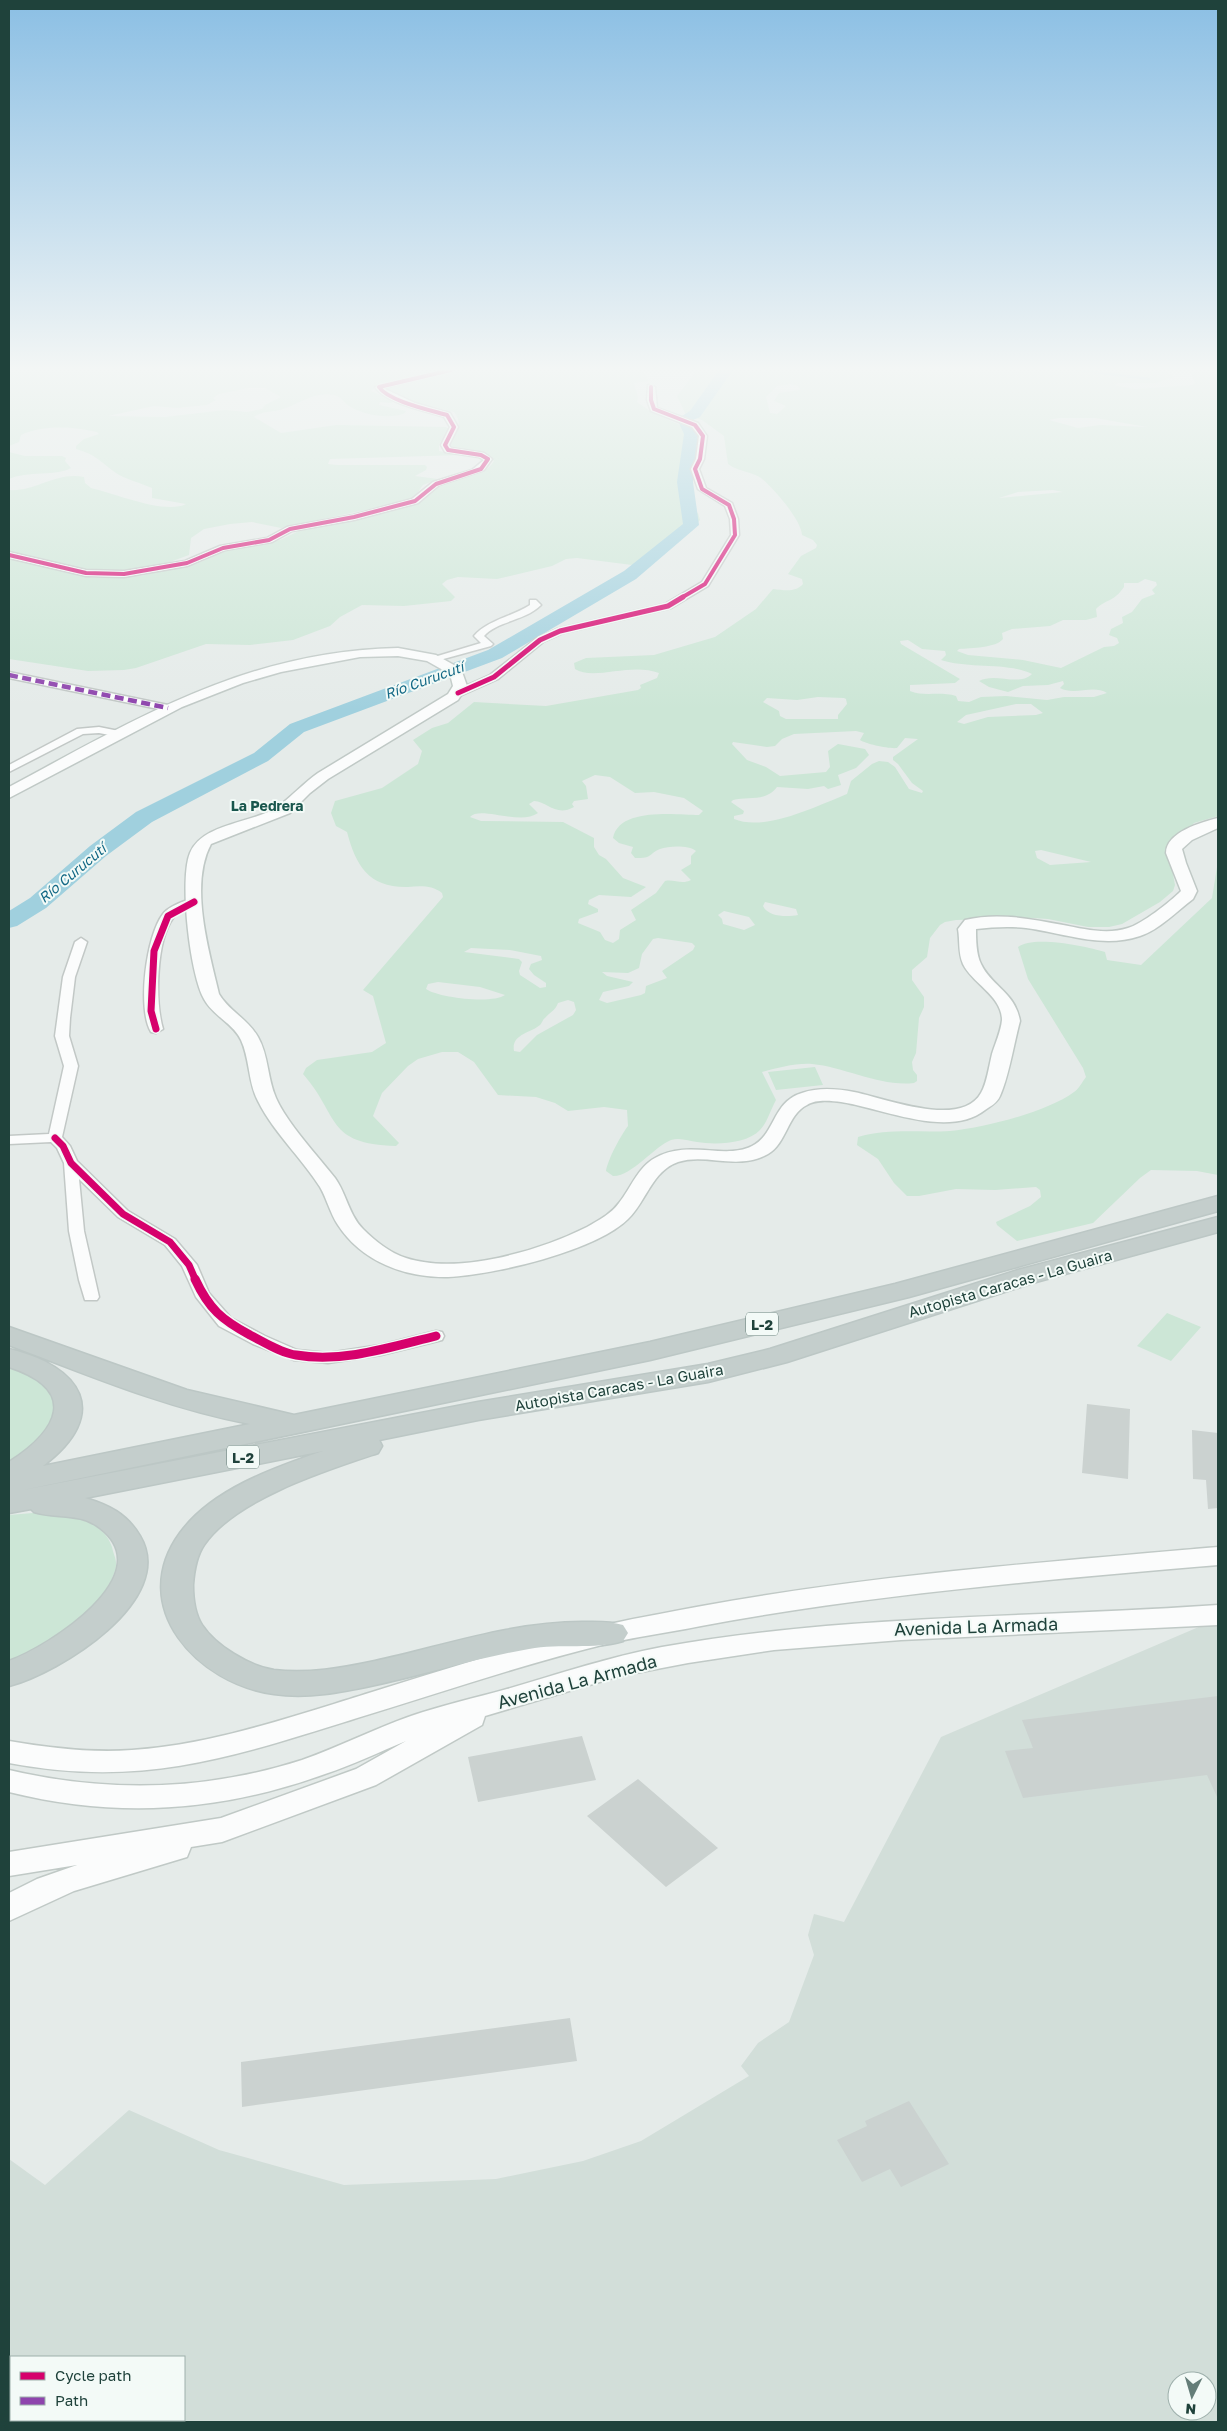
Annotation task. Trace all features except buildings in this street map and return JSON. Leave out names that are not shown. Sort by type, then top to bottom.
[{"type":"highway","name":"Autopista Caracas - La Guaira","points":[[9,1483],[641,1353],[900,1291],[1218,1203]]},
{"type":"highway","name":"Autopista Caracas - La Guaira","points":[[9,1504],[478,1411],[708,1373],[746,1364],[948,1300],[1218,1224]]},
{"type":"highway","points":[[9,1335],[183,1399],[247,1414],[300,1422]]},
{"type":"highway","points":[[9,1358],[48,1374],[63,1390],[70,1407],[68,1417],[59,1436],[32,1460],[9,1475]]},
{"type":"highway","points":[[478,1411],[340,1455],[282,1477],[227,1505],[195,1536],[183,1554],[177,1592],[180,1613],[187,1629],[199,1644],[243,1673],[273,1682],[303,1684],[342,1680],[531,1637],[612,1633]]},
{"type":"highway","points":[[9,1504],[62,1505],[96,1512],[121,1529],[130,1542],[132,1570],[126,1586],[116,1602],[83,1632],[45,1657],[9,1674]]},
{"type":"main road","points":[[9,793],[168,708],[228,683],[297,664],[352,654],[397,651],[418,653],[442,662],[456,672],[459,688],[323,776],[304,790],[284,810],[205,841],[196,858],[194,902],[196,932],[214,1003],[247,1033],[260,1066],[261,1085],[266,1099],[329,1184],[345,1223],[363,1240],[395,1262],[433,1270],[468,1269],[522,1259],[599,1229],[624,1212],[653,1170],[668,1160],[702,1154],[730,1157],[750,1155],[762,1149],[771,1141],[788,1109],[798,1100],[822,1095],[851,1097],[934,1116],[969,1113],[983,1106],[990,1097],[1011,1021],[1011,1012],[1008,1005],[979,974],[972,963],[967,929],[971,924],[1002,921],[1026,923],[1106,936],[1134,932],[1188,895],[1189,891],[1174,852],[1176,844],[1196,831],[1218,823]]},
{"type":"main road","points":[[9,1752],[52,1760],[102,1764],[160,1760],[205,1752],[349,1711],[521,1657],[612,1633],[788,1600],[951,1579],[1218,1556]]},
{"type":"main road","name":"Avenida La Armada","points":[[9,1781],[56,1792],[112,1798],[165,1797],[220,1790],[303,1771],[422,1724],[620,1666],[713,1649],[823,1635],[897,1629],[1218,1615]]},
{"type":"main road","points":[[9,1908],[44,1888],[146,1859],[366,1777],[496,1702]]},
{"type":"main road","points":[[9,1864],[222,1830]]},
{"type":"street","points":[[9,556],[86,573],[124,574],[187,563],[223,548],[269,540],[290,530],[354,517],[415,501],[422,497],[431,486],[439,483]]},
{"type":"street","points":[[459,688],[494,676],[540,640],[560,631],[668,606],[704,584],[713,573],[735,535],[734,518],[725,501],[702,489],[700,483]]},
{"type":"street","points":[[442,662],[488,644],[479,636],[485,629],[519,616],[536,606],[532,602]]},
{"type":"street","points":[[9,675],[168,708]]},
{"type":"street","points":[[9,768],[81,731],[99,730],[120,734]]},
{"type":"street","points":[[156,1029],[151,1011],[154,951],[168,916],[194,902]]},
{"type":"street","points":[[55,1138],[71,1066],[62,1036],[63,1018],[69,977],[82,942]]},
{"type":"street","points":[[9,1140],[55,1138],[63,1146],[71,1163],[123,1214],[170,1242],[189,1266],[202,1294],[225,1322],[259,1340],[294,1355],[328,1358],[381,1350],[436,1336]]},
{"type":"street","points":[[71,1163],[71,1187],[80,1255],[91,1297]]},
{"type":"shaded area","points":[[1218,1622],[1218,2422],[9,2422],[9,2159],[45,2185],[129,2110],[219,2150],[344,2185],[496,2179],[583,2161],[641,2141],[749,2076],[741,2066],[758,2043],[789,2022],[814,1955],[808,1935],[814,1914],[844,1922],[941,1737],[1208,1623]]},
{"type":"green space","points":[[42,483],[86,483],[91,488],[153,505],[177,507],[186,504],[152,498],[152,488],[140,483],[427,483],[423,485],[414,498],[281,528],[252,522],[204,529],[191,538],[189,555],[167,563],[117,571],[85,570],[9,553],[9,490],[19,490]]},
{"type":"green space","points":[[444,483],[689,483],[681,500],[684,506],[698,513],[700,520],[689,533],[640,566],[577,558],[566,559],[552,566],[497,579],[458,577],[447,580],[442,584],[455,597],[451,601],[404,606],[362,605],[340,617],[330,626],[293,640],[250,645],[206,644],[136,668],[124,670],[88,671],[9,659],[9,559],[93,578],[140,576],[196,564],[228,550],[280,540],[303,529],[339,523],[418,503],[438,486]]},
{"type":"green space","points":[[766,483],[1218,483],[1218,816],[1194,823],[1169,853],[1175,885],[1173,891],[1160,902],[1122,924],[1109,927],[1088,927],[1033,918],[945,922],[940,925],[930,938],[927,957],[912,970],[912,980],[924,997],[924,1007],[919,1018],[916,1053],[912,1062],[913,1070],[917,1075],[917,1081],[914,1083],[901,1083],[875,1080],[812,1064],[780,1067],[762,1072],[776,1100],[765,1124],[760,1130],[754,1135],[739,1141],[704,1143],[674,1139],[665,1143],[627,1172],[613,1176],[606,1171],[615,1147],[628,1126],[627,1110],[604,1107],[568,1111],[555,1103],[536,1097],[498,1095],[474,1062],[458,1052],[442,1052],[418,1059],[408,1066],[382,1093],[373,1116],[399,1143],[396,1146],[373,1144],[357,1140],[345,1133],[337,1125],[315,1089],[303,1074],[306,1068],[317,1060],[372,1052],[386,1043],[373,996],[363,990],[443,897],[442,893],[430,887],[383,884],[366,873],[355,855],[347,832],[336,826],[331,813],[335,801],[382,788],[418,764],[422,751],[413,740],[432,728],[448,723],[474,702],[546,706],[638,690],[641,688],[640,685],[657,678],[659,673],[637,669],[603,673],[583,672],[575,669],[574,663],[586,658],[654,655],[715,637],[756,609],[773,589],[793,590],[800,587],[803,584],[802,579],[788,574],[801,556],[816,548],[817,545],[813,540],[802,535],[797,521],[779,496]],"holes":[[[1053,490],[1063,492],[999,498],[1018,492]],[[1145,579],[1156,582],[1157,585],[1152,590],[1155,594],[1142,599],[1132,612],[1122,617],[1123,623],[1111,629],[1109,635],[1117,638],[1119,643],[1114,646],[1104,647],[1061,668],[1023,660],[968,655],[957,651],[959,649],[995,644],[1003,639],[1002,633],[1012,629],[1050,626],[1063,620],[1086,620],[1097,617],[1096,609],[1117,595],[1124,587],[1124,583],[1138,583]],[[908,640],[922,649],[945,651],[946,655],[941,660],[952,663],[1011,668],[1032,674],[1026,678],[1014,680],[992,678],[979,681],[989,687],[1008,692],[1023,686],[1048,685],[1063,681],[1064,684],[1060,688],[1066,690],[1096,690],[1107,693],[1094,697],[1064,697],[1047,700],[1006,696],[981,697],[969,702],[958,701],[956,696],[915,693],[910,691],[910,685],[955,683],[960,679],[901,644],[900,641]],[[818,697],[844,698],[847,704],[838,715],[838,719],[786,719],[780,716],[779,711],[763,702],[767,698],[797,700]],[[1016,704],[1031,704],[1043,713],[988,717],[964,724],[957,722],[966,715]],[[856,731],[864,733],[860,740],[863,742],[893,748],[897,748],[905,738],[918,739],[893,757],[893,760],[912,783],[923,791],[922,793],[909,789],[895,767],[888,762],[879,761],[872,764],[851,781],[847,794],[821,805],[775,820],[747,822],[734,819],[734,816],[743,814],[744,811],[731,802],[733,800],[762,797],[773,792],[777,787],[808,789],[824,786],[828,789],[841,785],[838,775],[856,768],[869,755],[865,749],[838,744],[828,751],[830,767],[826,772],[780,776],[766,767],[747,760],[732,744],[733,742],[767,747],[775,746],[782,739],[794,734]],[[595,775],[610,777],[635,793],[654,792],[684,798],[703,811],[699,815],[663,814],[637,817],[626,821],[617,828],[613,838],[619,843],[633,847],[631,853],[635,858],[648,857],[660,849],[668,847],[683,847],[696,851],[691,856],[691,864],[681,870],[691,880],[684,882],[665,881],[656,893],[631,910],[636,920],[620,930],[619,939],[613,943],[605,940],[600,932],[578,923],[579,919],[598,912],[598,909],[588,904],[589,900],[599,895],[631,897],[646,887],[623,878],[606,859],[599,855],[594,847],[594,838],[563,822],[481,821],[470,817],[482,813],[511,817],[530,816],[538,813],[529,804],[534,801],[557,810],[568,810],[574,807],[572,804],[574,801],[588,799],[586,786],[582,781]],[[1041,850],[1091,862],[1050,865],[1037,858],[1035,851]],[[765,902],[796,909],[798,915],[783,916],[765,910],[763,906]],[[724,911],[749,917],[755,925],[744,930],[723,924],[722,919],[718,915]],[[658,938],[692,943],[695,946],[693,950],[662,971],[667,978],[646,986],[645,993],[607,1003],[599,1000],[603,992],[629,986],[633,982],[607,976],[602,972],[628,973],[639,968],[642,954],[653,939]],[[471,948],[510,950],[541,956],[542,960],[531,964],[529,969],[546,983],[546,987],[540,988],[520,975],[519,971],[522,962],[519,959],[464,952]],[[438,982],[480,987],[505,995],[499,998],[466,999],[442,995],[426,989],[428,984]],[[568,1000],[574,1002],[576,1010],[573,1015],[537,1035],[520,1052],[514,1051],[514,1045],[519,1037],[540,1025],[558,1003]]]},
{"type":"green space","points":[[1218,861],[1218,1175],[1197,1171],[1151,1170],[1140,1178],[1093,1223],[1017,1241],[997,1225],[996,1222],[1030,1206],[1041,1197],[1040,1190],[1036,1187],[995,1190],[956,1189],[919,1196],[907,1196],[894,1183],[878,1159],[857,1145],[858,1137],[870,1134],[950,1131],[997,1123],[1048,1106],[1076,1091],[1086,1077],[1083,1068],[1028,979],[1018,947],[1035,942],[1060,943],[1105,952],[1107,960],[1141,965],[1212,898]]},
{"type":"green space","points":[[815,1067],[823,1085],[776,1090],[768,1072]]},
{"type":"green space","points":[[1167,1313],[1201,1327],[1171,1361],[1137,1346]]},
{"type":"green space","points":[[9,1364],[39,1379],[62,1403],[59,1424],[15,1463],[9,1465]]},
{"type":"green space","points":[[45,1512],[84,1520],[101,1531],[108,1538],[112,1547],[116,1566],[105,1591],[83,1618],[44,1651],[9,1669],[9,1515]]},
{"type":"waterway","name":"Río Curucutí","points":[[9,921],[38,903],[98,851],[144,817],[261,757],[297,728],[495,654],[584,600],[630,575],[691,525],[685,483]]},
{"type":"marked path","points":[[9,675],[168,708]]},
{"type":"cycle path","points":[[9,555],[86,573],[124,574],[187,563],[223,548],[269,540],[290,529],[354,517],[415,501],[437,483]]},
{"type":"cycle path","points":[[458,693],[494,677],[540,640],[560,631],[668,606],[705,584],[735,535],[734,519],[729,505],[702,489],[700,483]]},
{"type":"cycle path","points":[[156,1029],[151,1011],[154,951],[168,916],[194,902]]},
{"type":"cycle path","points":[[55,1138],[63,1146],[71,1163],[123,1214],[170,1242],[189,1265],[202,1294],[225,1322],[259,1340],[294,1355],[328,1358],[381,1350],[436,1336]]},
{"type":"district","name":"La Pedrera","points":[[267,805]]}]
